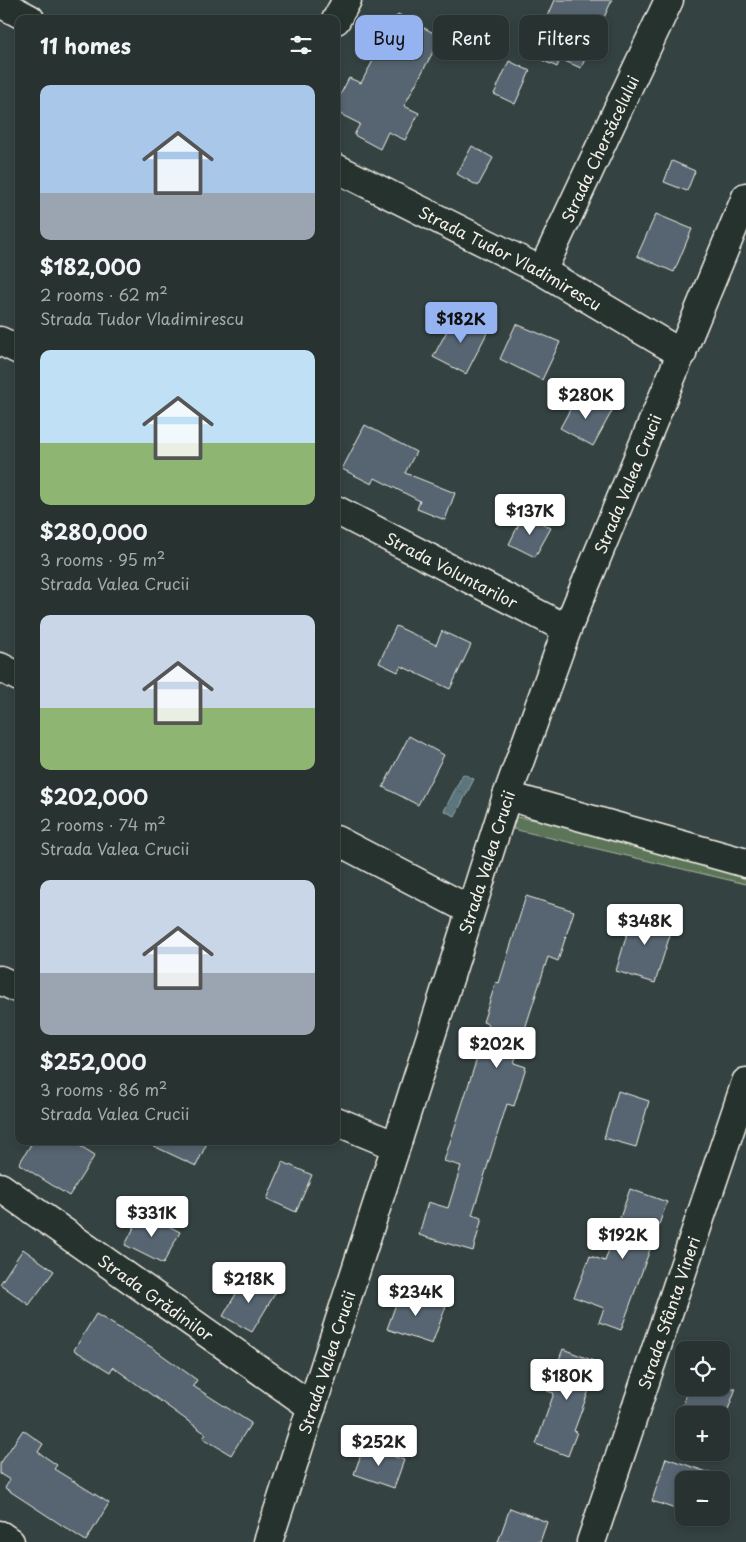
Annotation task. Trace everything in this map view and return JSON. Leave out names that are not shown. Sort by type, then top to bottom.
[{"type":"street","points":[[33,15],[40,0]]},
{"type":"street","points":[[338,15],[346,0]]},
{"type":"street","name":"Strada Chersăcelului","points":[[542,271],[669,0]]},
{"type":"street","points":[[0,3],[23,15]]},
{"type":"street","name":"Strada Tudor Vladimirescu","points":[[340,170],[542,271],[682,354]]},
{"type":"street","name":"Strada Valea Crucii","points":[[268,1542],[470,910],[567,629],[746,197]]},
{"type":"street","points":[[0,341],[15,348]]},
{"type":"street","name":"Strada Voluntarilor","points":[[340,512],[567,629]]},
{"type":"street","points":[[0,667],[15,675]]},
{"type":"street","points":[[508,796],[746,863]]},
{"type":"street","points":[[340,842],[470,910]]},
{"type":"street","points":[[0,980],[15,987]]},
{"type":"street","name":"Strada Sfânta Vineri","points":[[591,1542],[746,1082]]},
{"type":"street","points":[[340,1123],[396,1146]]},
{"type":"street","name":"Strada Grădinilor","points":[[0,1187],[312,1407]]},
{"type":"street","points":[[0,1535],[10,1542]]},
{"type":"green space","points":[[516,817],[604,830],[746,870],[746,884],[513,829]]},
{"type":"water","points":[[463,774],[474,779],[455,816],[444,811]]},
{"type":"building","points":[[555,0],[612,0],[605,15],[548,15]]},
{"type":"building","points":[[423,27],[433,33],[433,52],[404,106],[419,113],[405,140],[388,132],[380,149],[354,135],[360,124],[340,114],[340,95],[349,78],[361,83],[373,60],[423,60]]},
{"type":"building","points":[[542,60],[560,60],[557,67]]},
{"type":"building","points":[[562,60],[585,60],[581,68]]},
{"type":"building","points":[[509,61],[530,71],[515,104],[494,94]]},
{"type":"building","points":[[472,146],[493,158],[478,186],[457,174]]},
{"type":"building","points":[[672,161],[695,171],[687,191],[664,182]]},
{"type":"building","points":[[656,214],[692,229],[674,272],[637,256]]},
{"type":"building","points":[[456,314],[488,331],[466,374],[433,357]]},
{"type":"building","points":[[516,324],[560,342],[542,380],[500,359]]},
{"type":"building","points":[[579,393],[612,411],[593,446],[560,428]]},
{"type":"building","points":[[365,425],[416,452],[405,473],[455,493],[445,520],[417,509],[420,501],[375,478],[372,484],[342,469]]},
{"type":"building","points":[[524,514],[551,528],[535,557],[509,544]]},
{"type":"building","points":[[396,626],[436,645],[442,631],[471,645],[450,689],[401,666],[398,672],[379,663]]},
{"type":"building","points":[[409,736],[444,755],[418,805],[383,787]]},
{"type":"building","points":[[526,896],[574,911],[558,961],[548,957],[514,1063],[526,1067],[514,1106],[507,1104],[472,1215],[482,1218],[473,1251],[419,1235],[428,1202],[448,1208],[461,1166],[444,1161],[488,1024],[483,1022],[496,982],[499,983]]},
{"type":"building","points":[[634,910],[674,922],[655,983],[616,971]]},
{"type":"building","points":[[618,1091],[649,1101],[636,1147],[604,1138]]},
{"type":"building","points":[[31,1145],[79,1145],[95,1155],[69,1196],[19,1164]]},
{"type":"building","points":[[151,1145],[206,1145],[196,1166]]},
{"type":"building","points":[[283,1162],[312,1175],[296,1212],[267,1199]]},
{"type":"building","points":[[630,1189],[667,1202],[621,1330],[599,1322],[604,1308],[574,1297],[590,1256],[605,1261]]},
{"type":"building","points":[[142,1212],[180,1232],[163,1264],[125,1245]]},
{"type":"building","points":[[23,1249],[54,1271],[29,1305],[0,1284]]},
{"type":"building","points":[[247,1275],[276,1292],[252,1332],[223,1316]]},
{"type":"building","points":[[401,1290],[446,1306],[432,1344],[387,1329]]},
{"type":"building","points":[[96,1314],[151,1347],[197,1380],[193,1386],[251,1423],[231,1455],[203,1438],[206,1434],[113,1367],[110,1372],[74,1350]]},
{"type":"building","points":[[563,1349],[599,1363],[574,1431],[577,1432],[568,1456],[536,1444],[554,1393],[547,1391]]},
{"type":"building","points":[[730,1388],[736,1388],[729,1406],[682,1406],[686,1396],[730,1396]]},
{"type":"building","points":[[23,1430],[43,1444],[38,1452],[57,1465],[54,1469],[109,1503],[86,1541],[5,1488],[10,1480],[0,1474],[0,1464]]},
{"type":"building","points":[[364,1446],[404,1460],[394,1488],[354,1474]]},
{"type":"building","points":[[666,1458],[704,1471],[675,1471],[675,1509],[652,1501]]},
{"type":"building","points":[[510,1508],[547,1522],[540,1542],[498,1542]]}]
